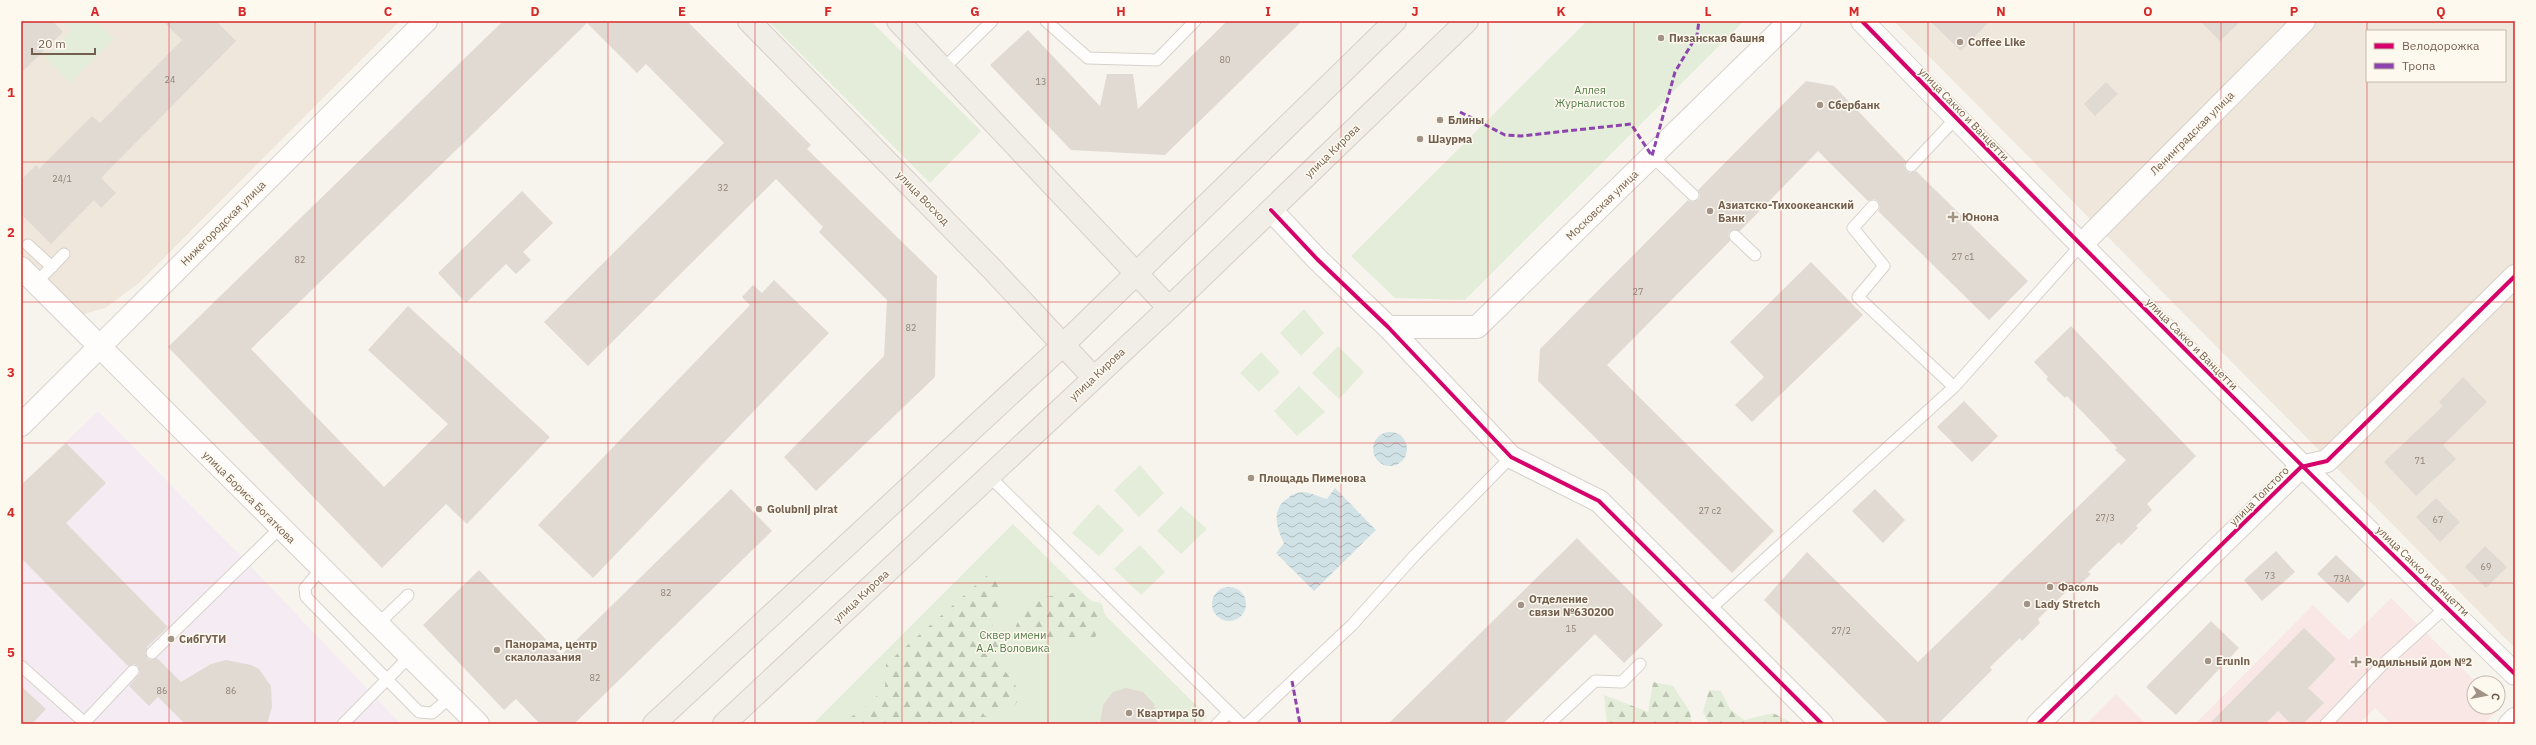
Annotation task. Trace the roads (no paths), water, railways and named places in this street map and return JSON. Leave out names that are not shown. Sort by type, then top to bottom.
[{"type":"main road","name":"улица Восход","points":[[749,21],[1064,345],[1094,378]]},
{"type":"main road","points":[[898,21],[1169,308]]},
{"type":"main road","points":[[654,724],[1064,345],[1135,273],[1395,21]]},
{"type":"main road","name":"улица Кирова","points":[[724,724],[1169,308],[1467,21]]},
{"type":"street","name":"Нижегородская улица","points":[[21,425],[426,21]]},
{"type":"street","name":"Московская улица","points":[[1388,327],[1477,327],[1790,21]]},
{"type":"street","name":"улица Сакко и Ванцетти","points":[[1862,21],[2080,246],[2302,467],[2515,674]]},
{"type":"street","name":"Ленинградская улица","points":[[2080,246],[2304,21]]},
{"type":"street","points":[[1271,210],[1317,259],[1388,327],[1511,456],[1598,501],[1822,724]]},
{"type":"street","name":"улица Бориса Богаткова","points":[[28,276],[377,625],[452,696],[478,724]]},
{"type":"street","name":"улица Толстого","points":[[2038,724],[2302,467],[2327,461],[2515,276]]},
{"type":"street","points":[[2510,724],[2515,719]]},
{"type":"lane","points":[[944,68],[992,21]]},
{"type":"lane","points":[[1046,21],[1088,58],[1157,60],[1195,21]]},
{"type":"lane","points":[[1911,166],[1956,118]]},
{"type":"lane","points":[[1652,156],[1693,195]]},
{"type":"lane","points":[[1873,206],[1853,228],[1884,266],[1858,297],[1954,387]]},
{"type":"lane","points":[[1735,236],[1755,255]]},
{"type":"lane","points":[[28,245],[52,267]]},
{"type":"lane","points":[[1709,610],[1954,387],[2080,246]]},
{"type":"lane","points":[[28,276],[52,267],[64,254]]},
{"type":"lane","points":[[1248,724],[1352,625],[1415,555],[1511,456]]},
{"type":"lane","points":[[989,476],[1241,724]]},
{"type":"lane","points":[[152,653],[219,581],[280,528]]},
{"type":"lane","points":[[321,569],[305,588],[306,597],[419,712],[432,713],[452,696]]},
{"type":"lane","points":[[377,625],[408,595]]},
{"type":"lane","points":[[2326,724],[2381,666],[2446,607]]},
{"type":"lane","points":[[343,724],[410,656]]},
{"type":"lane","points":[[1556,722],[1595,681],[1622,682],[1640,664]]},
{"type":"lane","points":[[21,666],[85,723],[133,671]]},
{"type":"lane","points":[[1217,724],[1229,712]]},
{"type":"water","points":[[1387,432],[1393,432],[1397,433],[1404,439],[1407,449],[1406,456],[1400,463],[1393,466],[1387,466],[1383,465],[1376,459],[1373,452],[1373,446],[1374,442],[1380,435]]},
{"type":"water","points":[[1335,488],[1376,530],[1314,591],[1276,553],[1284,543],[1277,525],[1277,513],[1283,502],[1295,494],[1305,492],[1327,499]]},
{"type":"water","points":[[1226,587],[1232,587],[1236,588],[1243,594],[1246,604],[1245,611],[1239,618],[1232,621],[1226,621],[1222,620],[1215,614],[1212,607],[1212,601],[1213,597],[1219,590]]},
{"type":"place","name":"Пизанская башня","points":[[1661,38]]},
{"type":"place","name":"Coffee Like","points":[[1960,42]]},
{"type":"place","name":"Сбербанк","points":[[1820,105]]},
{"type":"place","name":"Блины","points":[[1440,120]]},
{"type":"place","name":"Шаурма","points":[[1420,139]]},
{"type":"place","name":"Азиатско-Тихоокеанский Банк","points":[[1710,211]]},
{"type":"place","name":"Юнона","points":[[1953,217]]},
{"type":"place","name":"Площадь Пименова","points":[[1251,478]]},
{"type":"place","name":"Golubnij pirat","points":[[759,509]]},
{"type":"place","name":"Фасоль","points":[[2050,587]]},
{"type":"place","name":"Lady Stretch","points":[[2027,604]]},
{"type":"place","name":"Отделение связи №630200","points":[[1521,605]]},
{"type":"place","name":"СибГУТИ","points":[[171,639]]},
{"type":"place","name":"Панорама, центр скалолазания","points":[[497,650]]},
{"type":"place","name":"Erunin","points":[[2208,661]]},
{"type":"place","name":"Родильный дом №2","points":[[2356,662]]},
{"type":"place","name":"Квартира 50","points":[[1129,713]]},
{"type":"park label","name":"Аллея Журналистов","points":[[1590,96]]},
{"type":"park label","name":"Cквер имени А.А. Воловика","points":[[1013,641]]}]
